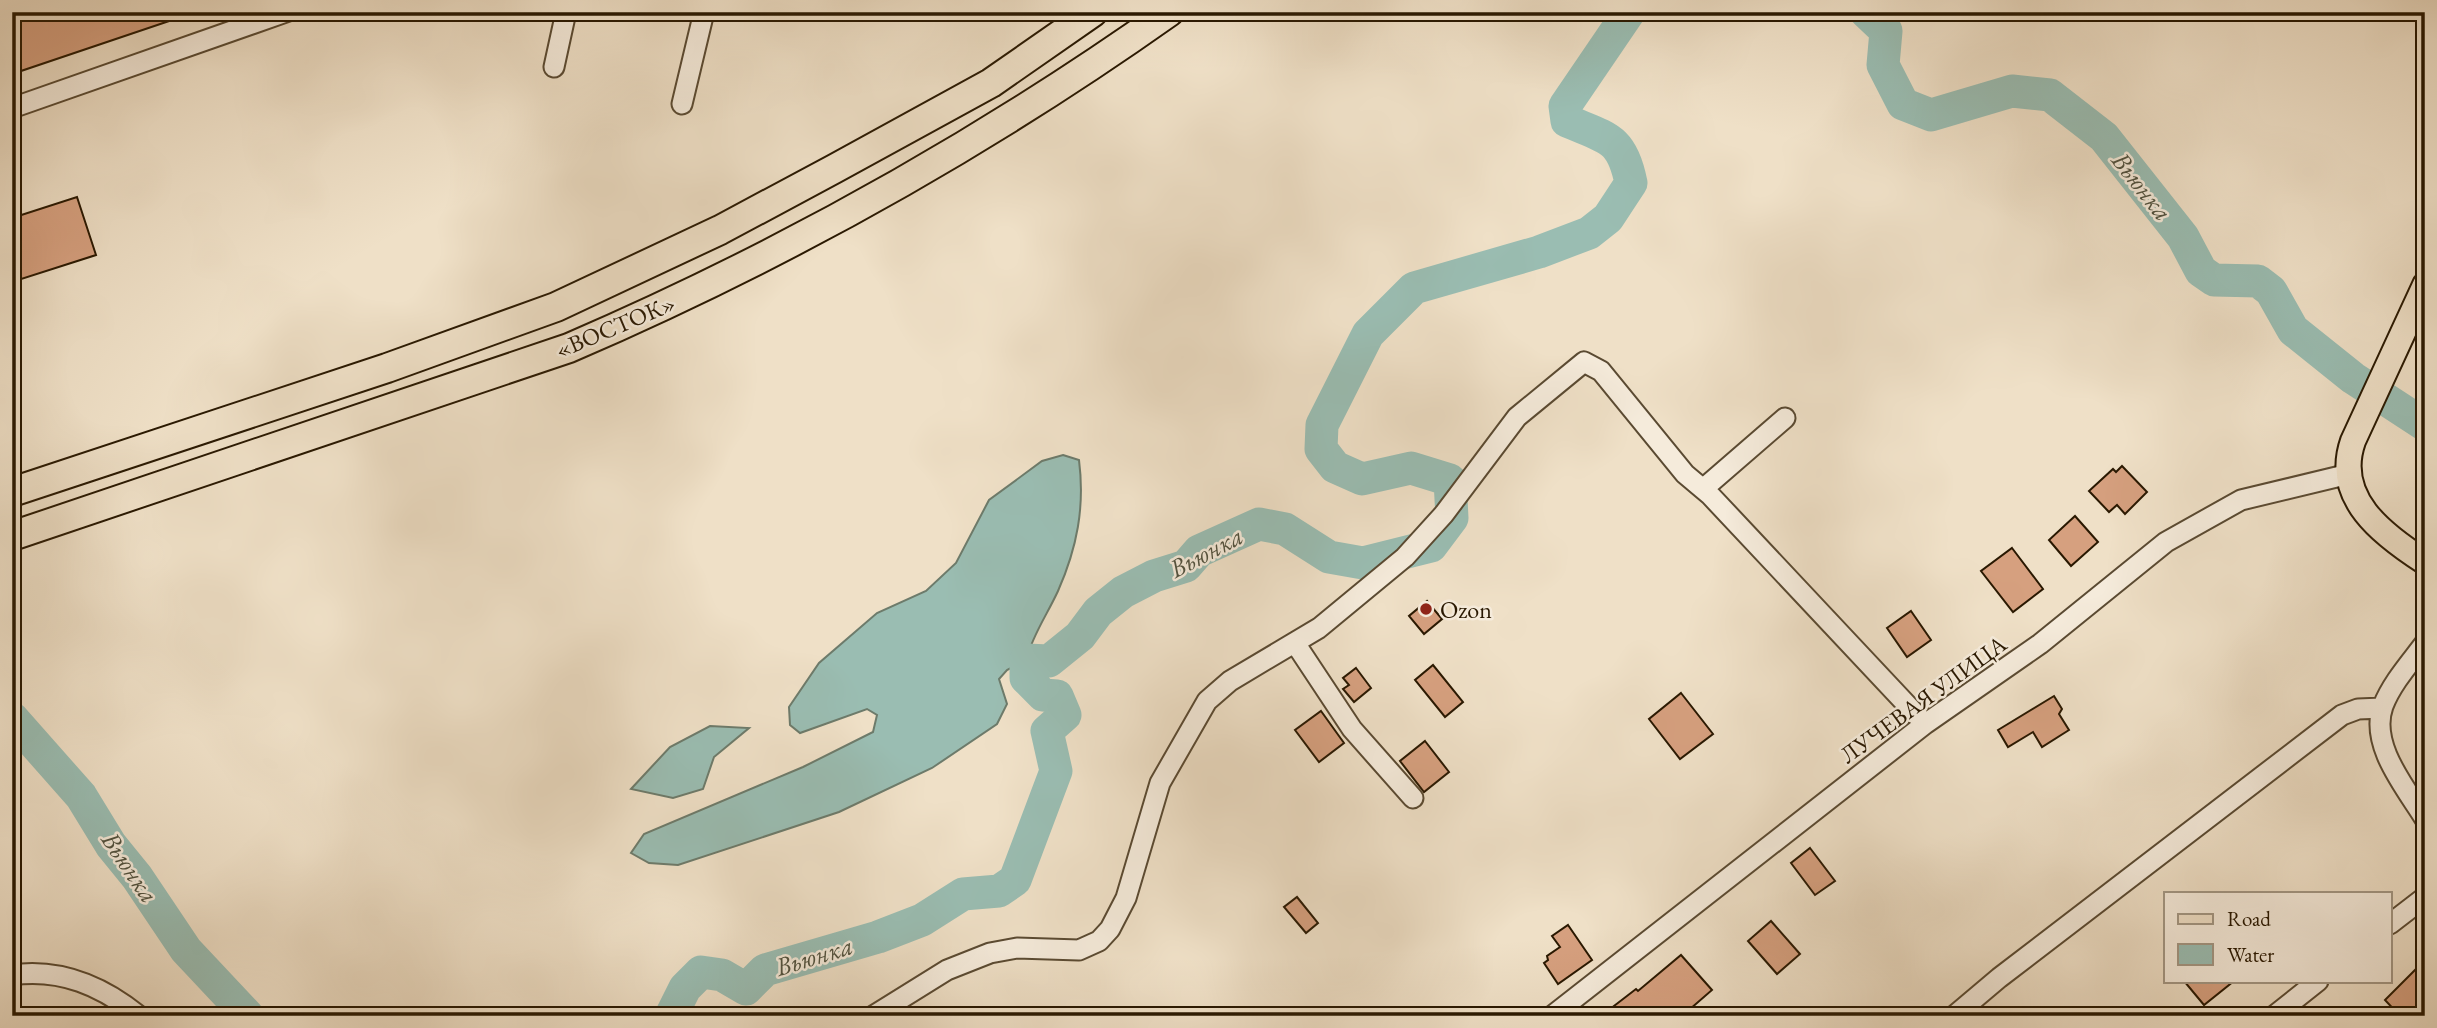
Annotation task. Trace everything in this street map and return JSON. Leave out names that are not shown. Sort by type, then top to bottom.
[{"type":"highway","name":"«ВОСТОК»","points":[[12,492],[387,368],[556,307],[720,230],[859,156],[991,83],[1093,12]]},
{"type":"highway","name":"«ВОСТОК»","points":[[12,537],[569,348],[656,310],[742,270],[942,159],[1032,104],[1169,12]]},
{"type":"main road","points":[[2425,285],[2353,441],[2349,474],[2362,511],[2384,534],[2425,562]]},
{"type":"street","points":[[12,108],[286,12]]},
{"type":"street","points":[[554,67],[566,12]]},
{"type":"street","points":[[682,104],[704,12]]},
{"type":"street","points":[[873,1016],[947,970],[990,953],[1017,948],[1079,950],[1099,941],[1110,929],[1126,898],[1160,783],[1207,701],[1230,681],[1319,628],[1405,557],[1444,513],[1517,417],[1584,362],[1601,371],[1685,474],[1703,489],[1924,724]]},
{"type":"street","points":[[1703,489],[1785,418]]},
{"type":"street","name":"ЛУЧЕВАЯ УЛИЦА","points":[[1552,1016],[1924,724],[2040,644],[2166,542],[2193,525],[2262,493],[2349,474]]},
{"type":"street","points":[[1295,643],[1352,729],[1413,798]]},
{"type":"street","points":[[2425,643],[2390,691],[2382,708],[2381,728],[2386,751],[2425,819]]},
{"type":"street","points":[[1954,1016],[1999,978],[2342,715],[2358,709],[2382,708]]},
{"type":"street","points":[[2392,922],[2425,897]]},
{"type":"street","points":[[12,975],[30,973],[82,980],[113,995],[139,1016]]},
{"type":"street","points":[[2274,1016],[2317,982]]},
{"type":"water","points":[[1063,455],[1079,460],[1081,494],[1075,543],[1058,591],[1036,633],[1026,660],[1007,670],[999,679],[1007,704],[997,724],[932,768],[839,812],[678,865],[649,863],[631,853],[644,834],[803,767],[873,732],[877,715],[867,709],[800,733],[790,725],[789,707],[819,663],[877,613],[926,591],[956,563],[989,500],[1042,461]]},
{"type":"water","points":[[710,726],[749,728],[714,757],[703,789],[673,798],[631,789],[670,747]]},
{"type":"building","points":[[12,12],[187,12],[187,15],[12,74]]},
{"type":"building","points":[[77,197],[96,255],[12,282],[12,218]]},
{"type":"building","points":[[2122,466],[2147,492],[2125,514],[2117,505],[2109,512],[2089,491],[2113,469],[2116,472]]},
{"type":"building","points":[[2075,516],[2098,542],[2071,566],[2049,540]]},
{"type":"building","points":[[2012,548],[2043,589],[2013,612],[1981,571]]},
{"type":"building","points":[[1427,601],[1442,619],[1424,634],[1409,616]]},
{"type":"building","points":[[1911,611],[1931,640],[1907,657],[1887,628]]},
{"type":"building","points":[[1433,665],[1463,702],[1445,717],[1415,680]]},
{"type":"building","points":[[1356,668],[1371,688],[1354,702],[1343,689],[1349,685],[1343,678]]},
{"type":"building","points":[[1681,693],[1713,734],[1680,759],[1649,719]]},
{"type":"building","points":[[2054,696],[2062,709],[2059,714],[2069,730],[2042,747],[2033,732],[2008,747],[1998,730]]},
{"type":"building","points":[[1321,711],[1344,743],[1319,762],[1295,730]]},
{"type":"building","points":[[1425,741],[1449,772],[1424,792],[1400,761]]},
{"type":"building","points":[[1810,848],[1835,881],[1815,895],[1791,863]]},
{"type":"building","points":[[1297,897],[1318,923],[1306,933],[1284,907]]},
{"type":"building","points":[[1771,921],[1800,954],[1777,974],[1748,941]]},
{"type":"building","points":[[1568,925],[1592,960],[1558,984],[1544,963],[1548,960],[1547,956],[1560,947],[1552,936]]},
{"type":"building","points":[[1681,955],[1712,990],[1682,1016],[1601,1016],[1636,989],[1638,991]]},
{"type":"building","points":[[2425,960],[2425,1009],[2418,1016],[2400,1016],[2385,1000]]},
{"type":"building","points":[[2185,982],[2233,982],[2204,1005]]},
{"type":"waterway","name":"Вьюнка","points":[[671,1016],[685,988],[701,972],[722,975],[746,989],[765,970],[878,937],[922,920],[963,894],[999,891],[1015,880],[1056,771],[1047,731],[1065,715],[1057,696],[1043,695],[1026,678],[1026,660],[1049,661],[1080,636],[1098,612],[1123,592],[1154,576],[1186,566],[1199,551],[1259,524],[1285,529],[1329,557],[1363,563],[1431,546],[1452,518],[1450,480],[1411,468],[1362,479],[1335,467],[1321,449],[1322,425],[1368,334],[1414,288],[1539,252],[1589,233],[1608,218],[1631,183],[1623,156],[1611,141],[1567,121],[1565,106],[1629,12]]},
{"type":"waterway","name":"Вьюнка","points":[[1866,12],[1886,31],[1883,65],[1903,104],[1931,115],[2012,91],[2050,95],[2104,137],[2183,237],[2201,271],[2214,280],[2258,281],[2271,291],[2293,330],[2353,378],[2425,425]]},
{"type":"waterway","name":"Вьюнка","points":[[12,718],[81,796],[111,845],[137,877],[186,950],[248,1016]]},
{"type":"place","name":"Ozon","points":[[1426,609]]}]
